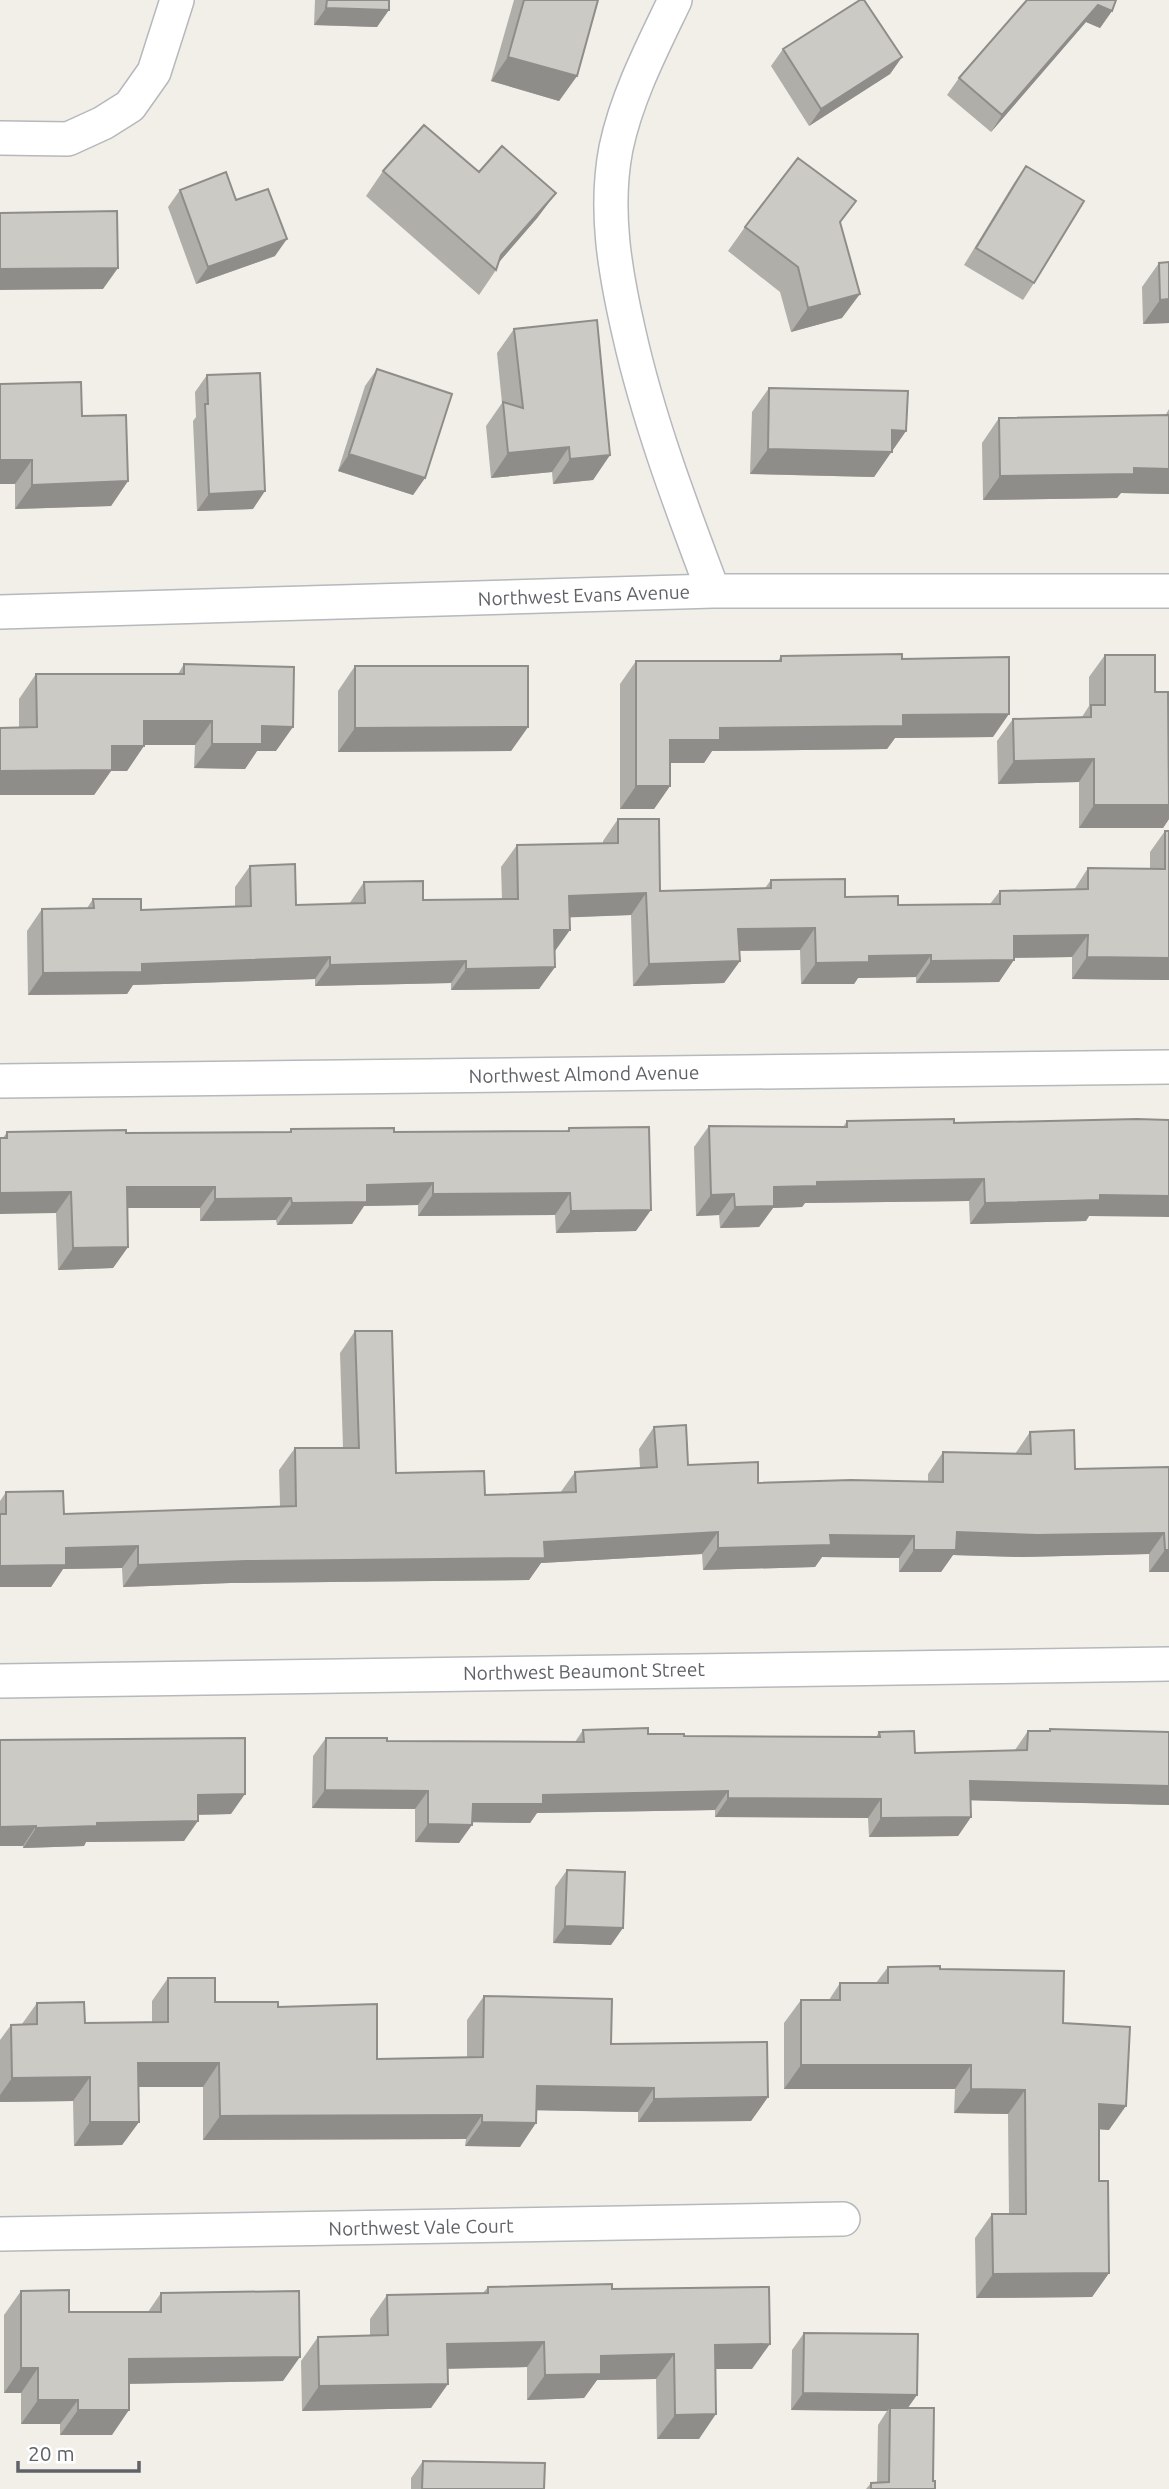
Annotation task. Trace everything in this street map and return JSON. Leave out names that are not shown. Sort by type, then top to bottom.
[{"type":"street","points":[[0,138],[68,139],[103,123],[130,106],[154,72],[177,0]]},
{"type":"street","points":[[675,0],[630,97],[616,150],[610,225],[619,291],[655,435],[713,591]]},
{"type":"street","name":"Northwest Evans Avenue","points":[[0,612],[713,591],[1169,591]]},
{"type":"street","name":"Northwest Almond Avenue","points":[[0,1081],[1169,1067]]},
{"type":"street","name":"Northwest Beaumont Street","points":[[0,1681],[1169,1664]]},
{"type":"street","name":"Northwest Vale Court","points":[[0,2234],[843,2219]]},
{"type":"building","points":[[327,0],[389,0],[389,10],[326,8]]},
{"type":"building","points":[[524,0],[598,0],[577,76],[508,57]]},
{"type":"building","points":[[864,0],[902,57],[821,109],[783,49]]},
{"type":"building","points":[[1027,0],[1116,0],[1112,11],[1098,5],[1002,115],[959,78]]},
{"type":"building","points":[[424,125],[479,172],[502,146],[556,193],[501,255],[496,270],[383,171]]},
{"type":"building","points":[[798,158],[856,201],[840,222],[860,294],[808,308],[798,267],[745,227]]},
{"type":"building","points":[[1026,166],[1084,201],[1034,283],[976,248]]},
{"type":"building","points":[[226,172],[236,200],[268,189],[287,239],[208,267],[180,190]]},
{"type":"building","points":[[117,211],[118,268],[0,269],[0,213]]},
{"type":"building","points":[[1169,262],[1169,299],[1160,300],[1159,263]]},
{"type":"building","points":[[597,320],[610,455],[570,459],[569,447],[508,453],[503,402],[523,408],[514,329]]},
{"type":"building","points":[[377,369],[452,394],[425,478],[349,454]]},
{"type":"building","points":[[260,373],[265,491],[209,494],[205,404],[208,404],[207,375]]},
{"type":"building","points":[[81,382],[82,416],[126,415],[128,481],[32,485],[32,460],[0,460],[0,384]]},
{"type":"building","points":[[769,388],[908,391],[906,431],[892,430],[892,452],[768,449]]},
{"type":"building","points":[[1169,415],[1169,469],[1134,468],[1134,474],[1000,476],[999,418]]},
{"type":"building","points":[[902,654],[902,659],[1009,657],[1009,714],[903,715],[903,726],[720,728],[720,740],[670,740],[670,786],[636,786],[636,661],[781,661],[781,656]]},
{"type":"building","points":[[1105,655],[1155,655],[1155,692],[1168,692],[1169,805],[1094,805],[1094,759],[1014,761],[1013,719],[1091,717],[1091,705],[1105,705]]},
{"type":"building","points":[[184,664],[294,667],[293,727],[262,726],[262,744],[212,744],[212,721],[144,721],[144,746],[112,746],[112,770],[0,771],[0,728],[37,727],[36,674],[184,674]]},
{"type":"building","points":[[355,666],[528,666],[528,727],[355,728]]},
{"type":"building","points":[[618,819],[659,819],[660,891],[771,888],[771,880],[845,879],[845,897],[898,896],[898,905],[1000,904],[1000,891],[1088,889],[1088,868],[1165,869],[1165,831],[1169,831],[1169,958],[1087,957],[1088,935],[1014,936],[1014,960],[931,961],[931,955],[869,956],[869,962],[816,963],[815,928],[738,929],[740,961],[649,964],[646,893],[569,896],[570,930],[554,930],[555,967],[466,969],[466,961],[330,965],[330,957],[142,964],[142,972],[43,973],[42,909],[94,908],[93,899],[141,899],[141,910],[251,906],[250,866],[295,864],[296,905],[365,903],[364,882],[423,881],[423,900],[518,899],[517,845],[618,843]]},
{"type":"building","points":[[954,1119],[954,1123],[1169,1120],[1169,1196],[1100,1195],[1100,1200],[985,1203],[984,1179],[817,1182],[817,1186],[774,1187],[774,1206],[735,1207],[734,1194],[711,1195],[709,1126],[847,1127],[847,1121]]},
{"type":"building","points":[[649,1127],[651,1210],[571,1211],[570,1193],[433,1194],[433,1183],[367,1185],[367,1202],[292,1203],[291,1198],[215,1199],[215,1187],[127,1187],[128,1247],[73,1248],[71,1192],[0,1193],[0,1138],[7,1138],[7,1132],[291,1132],[291,1129],[394,1128],[394,1132],[569,1131],[569,1128]]},
{"type":"building","points":[[355,1331],[392,1331],[396,1473],[484,1471],[485,1495],[576,1492],[575,1472],[657,1467],[654,1427],[686,1425],[688,1465],[758,1462],[758,1483],[851,1480],[943,1482],[943,1452],[1031,1454],[1030,1432],[1074,1430],[1075,1469],[1169,1467],[1169,1550],[1165,1550],[1164,1533],[1037,1535],[957,1532],[956,1550],[914,1550],[914,1536],[830,1535],[831,1545],[718,1548],[718,1532],[544,1542],[545,1558],[246,1561],[138,1565],[138,1546],[66,1548],[66,1565],[0,1566],[0,1514],[6,1514],[6,1492],[63,1491],[64,1514],[296,1506],[295,1448],[359,1448]]},
{"type":"building","points":[[648,1728],[648,1734],[684,1736],[880,1737],[879,1732],[914,1731],[915,1753],[1027,1750],[1028,1731],[1050,1729],[1169,1732],[1169,1786],[970,1781],[971,1817],[881,1818],[881,1799],[728,1798],[728,1791],[543,1795],[543,1804],[473,1804],[472,1825],[428,1824],[428,1791],[325,1790],[326,1738],[584,1742],[583,1730]]},
{"type":"building","points":[[245,1738],[245,1794],[198,1795],[198,1821],[0,1827],[0,1740]]},
{"type":"building","points":[[567,1870],[625,1872],[623,1928],[565,1926]]},
{"type":"building","points":[[940,1966],[940,1969],[1064,1971],[1063,2023],[1130,2027],[1126,2106],[1099,2104],[1099,2181],[1108,2181],[1109,2273],[993,2274],[992,2214],[1026,2214],[1025,2090],[971,2089],[971,2065],[801,2065],[801,2000],[840,2000],[840,1983],[888,1983],[888,1967]]},
{"type":"building","points":[[168,1978],[215,1978],[215,2002],[278,2002],[278,2007],[377,2004],[377,2059],[483,2057],[484,1996],[612,1999],[611,2044],[767,2042],[768,2097],[654,2099],[654,2088],[537,2086],[536,2123],[482,2122],[482,2115],[220,2116],[219,2063],[138,2063],[139,2122],[90,2122],[90,2077],[12,2078],[11,2025],[37,2024],[37,2003],[84,2002],[85,2023],[168,2022]]},
{"type":"building","points":[[612,2284],[612,2289],[769,2287],[770,2344],[715,2345],[716,2414],[675,2415],[674,2354],[601,2356],[601,2374],[545,2375],[544,2342],[447,2344],[448,2384],[319,2386],[318,2337],[388,2335],[387,2295],[488,2293],[488,2287]]},
{"type":"building","points":[[69,2290],[69,2312],[161,2312],[161,2293],[299,2291],[300,2357],[129,2359],[129,2410],[78,2410],[78,2400],[38,2400],[38,2368],[21,2368],[21,2291]]},
{"type":"building","points":[[804,2333],[918,2334],[917,2395],[803,2393]]},
{"type":"building","points":[[890,2408],[934,2408],[935,2489],[871,2489],[871,2483],[889,2482]]},
{"type":"building","points":[[423,2461],[545,2463],[544,2489],[422,2489]]}]
